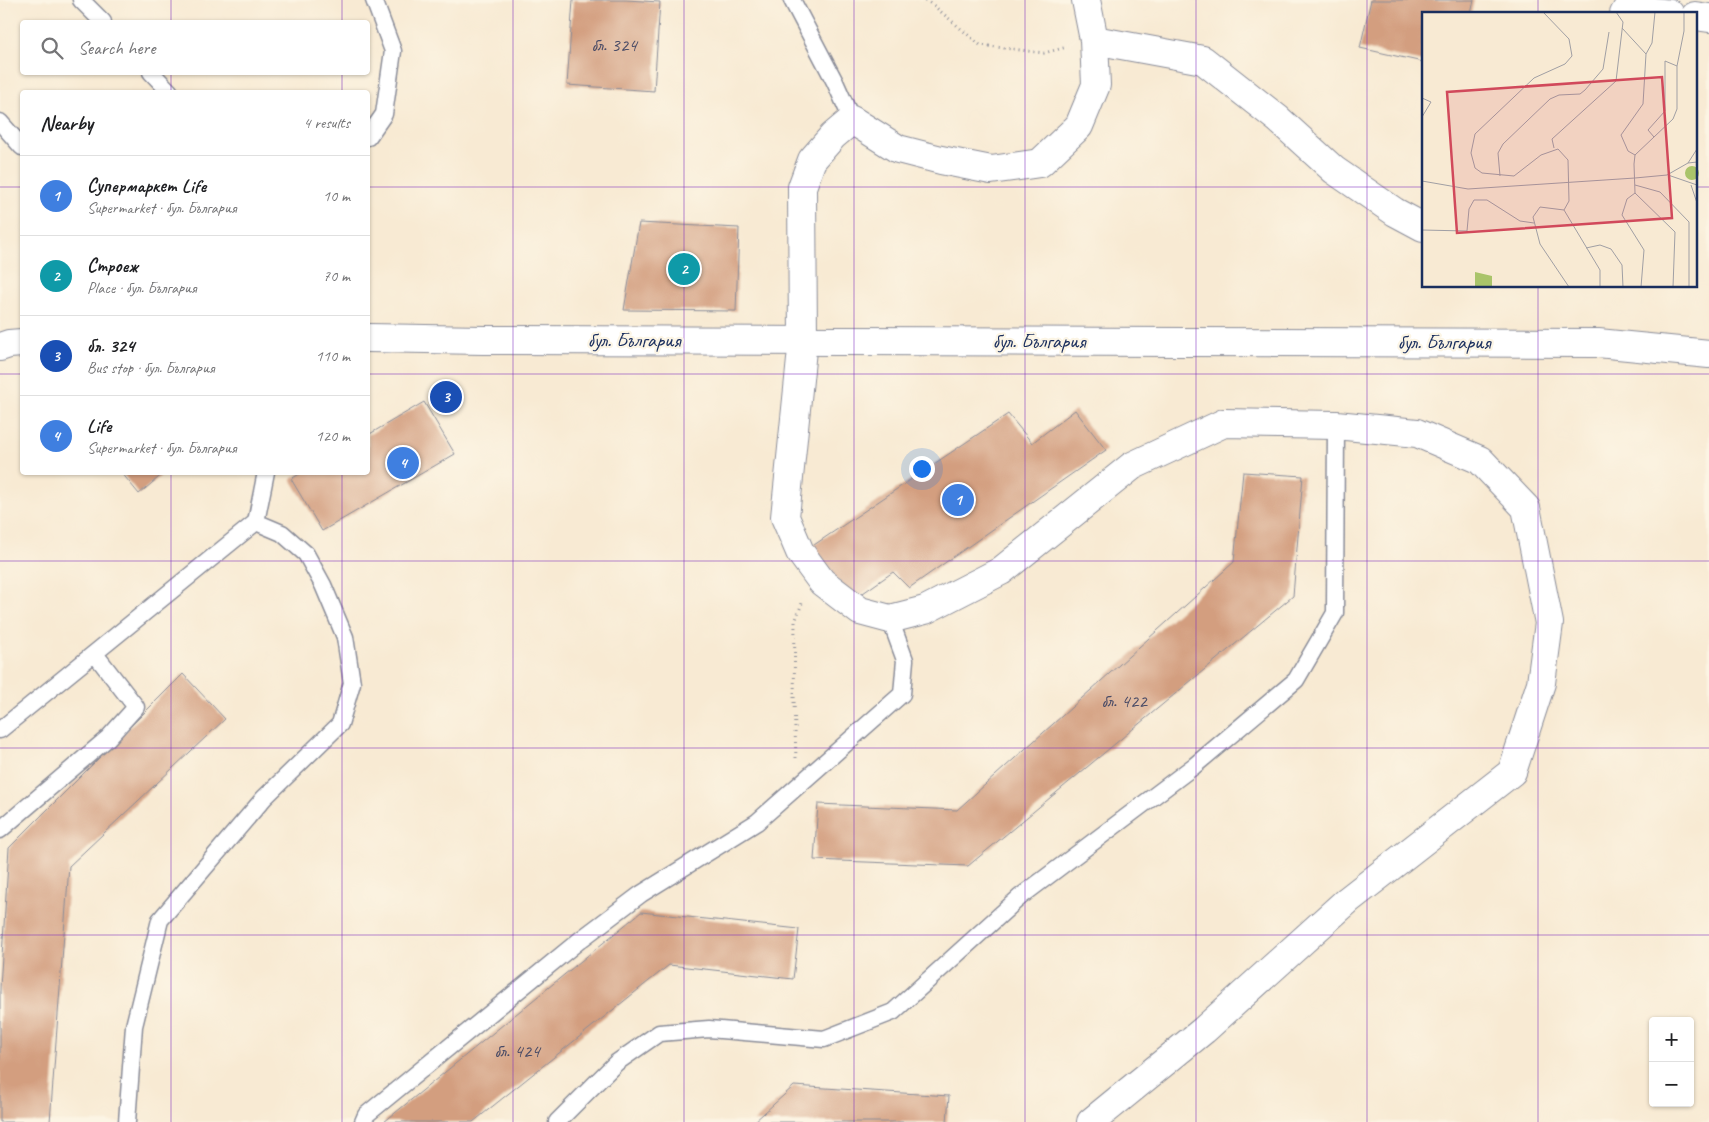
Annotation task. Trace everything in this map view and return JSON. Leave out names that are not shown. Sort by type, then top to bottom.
[{"type":"street","points":[[1086,0],[1094,40],[1096,85],[1079,126],[1040,163],[991,170],[941,160],[898,149],[852,120],[833,136],[812,160],[802,187],[803,340],[785,517],[800,552],[822,582],[860,611],[890,619],[924,610],[1001,571],[1132,466],[1224,423],[1336,425],[1417,434],[1480,460],[1526,508],[1549,623],[1541,683],[1512,772],[1348,900],[1204,1030],[1092,1122]]},
{"type":"street","points":[[1625,12],[1627,9],[1653,12]]},
{"type":"street","points":[[1696,16],[1709,18]]},
{"type":"street","points":[[1094,40],[1203,60],[1278,119],[1334,170],[1395,212],[1422,226]]},
{"type":"street","name":"бул. България","points":[[370,338],[483,340],[1598,343],[1709,354]]},
{"type":"lane","points":[[81,0],[101,20]]},
{"type":"lane","points":[[370,134],[384,114],[393,51],[374,0]]},
{"type":"lane","points":[[792,0],[835,82],[852,120]]},
{"type":"lane","points":[[153,75],[168,90]]},
{"type":"lane","points":[[0,122],[20,145]]},
{"type":"lane","points":[[557,1122],[616,1063],[659,1033],[709,1030],[824,1039],[893,1012],[1020,897],[1194,766],[1296,680],[1335,613],[1336,425]]},
{"type":"lane","points":[[0,730],[256,522],[265,475]]},
{"type":"lane","points":[[127,1122],[134,1026],[160,920],[264,798],[340,724],[352,683],[345,636],[323,585],[306,554],[282,533],[256,522]]},
{"type":"lane","points":[[363,1122],[366,1115],[580,940],[641,894],[757,822],[902,694],[905,660],[890,619]]},
{"type":"lane","points":[[0,830],[108,738],[136,708],[95,654]]},
{"type":"path","points":[[925,0],[934,5],[980,45],[1044,53],[1094,40]]},
{"type":"path","points":[[797,786],[794,702],[795,622],[814,571]]},
{"type":"building","points":[[573,0],[660,2],[654,91],[567,85]]},
{"type":"building","points":[[1371,0],[1474,0],[1471,12],[1422,12],[1422,62],[1360,48]]},
{"type":"building","points":[[639,223],[739,228],[736,311],[624,310]]},
{"type":"building","points":[[424,402],[455,454],[322,531],[291,479],[298,475],[370,475],[370,434]]},
{"type":"building","points":[[1075,410],[1106,450],[909,588],[893,572],[853,600],[811,547],[1008,414],[1032,443]]},
{"type":"building","points":[[1243,472],[1303,476],[1293,596],[968,866],[814,860],[818,804],[957,810],[1234,562]]},
{"type":"building","points":[[123,475],[161,475],[139,494]]},
{"type":"building","points":[[183,674],[225,719],[69,866],[50,1122],[0,1122],[0,987],[9,848]]},
{"type":"building","points":[[641,912],[799,929],[793,979],[669,965],[473,1122],[384,1122]]},
{"type":"building","points":[[794,1086],[949,1096],[947,1122],[754,1122]]},
{"type":"place","name":"Строеж","points":[[684,269]]},
{"type":"place","name":"бл. 324","points":[[446,397]]},
{"type":"place","name":"Life","points":[[403,463]]},
{"type":"place","name":"Супермаркет Life","points":[[958,500]]}]
